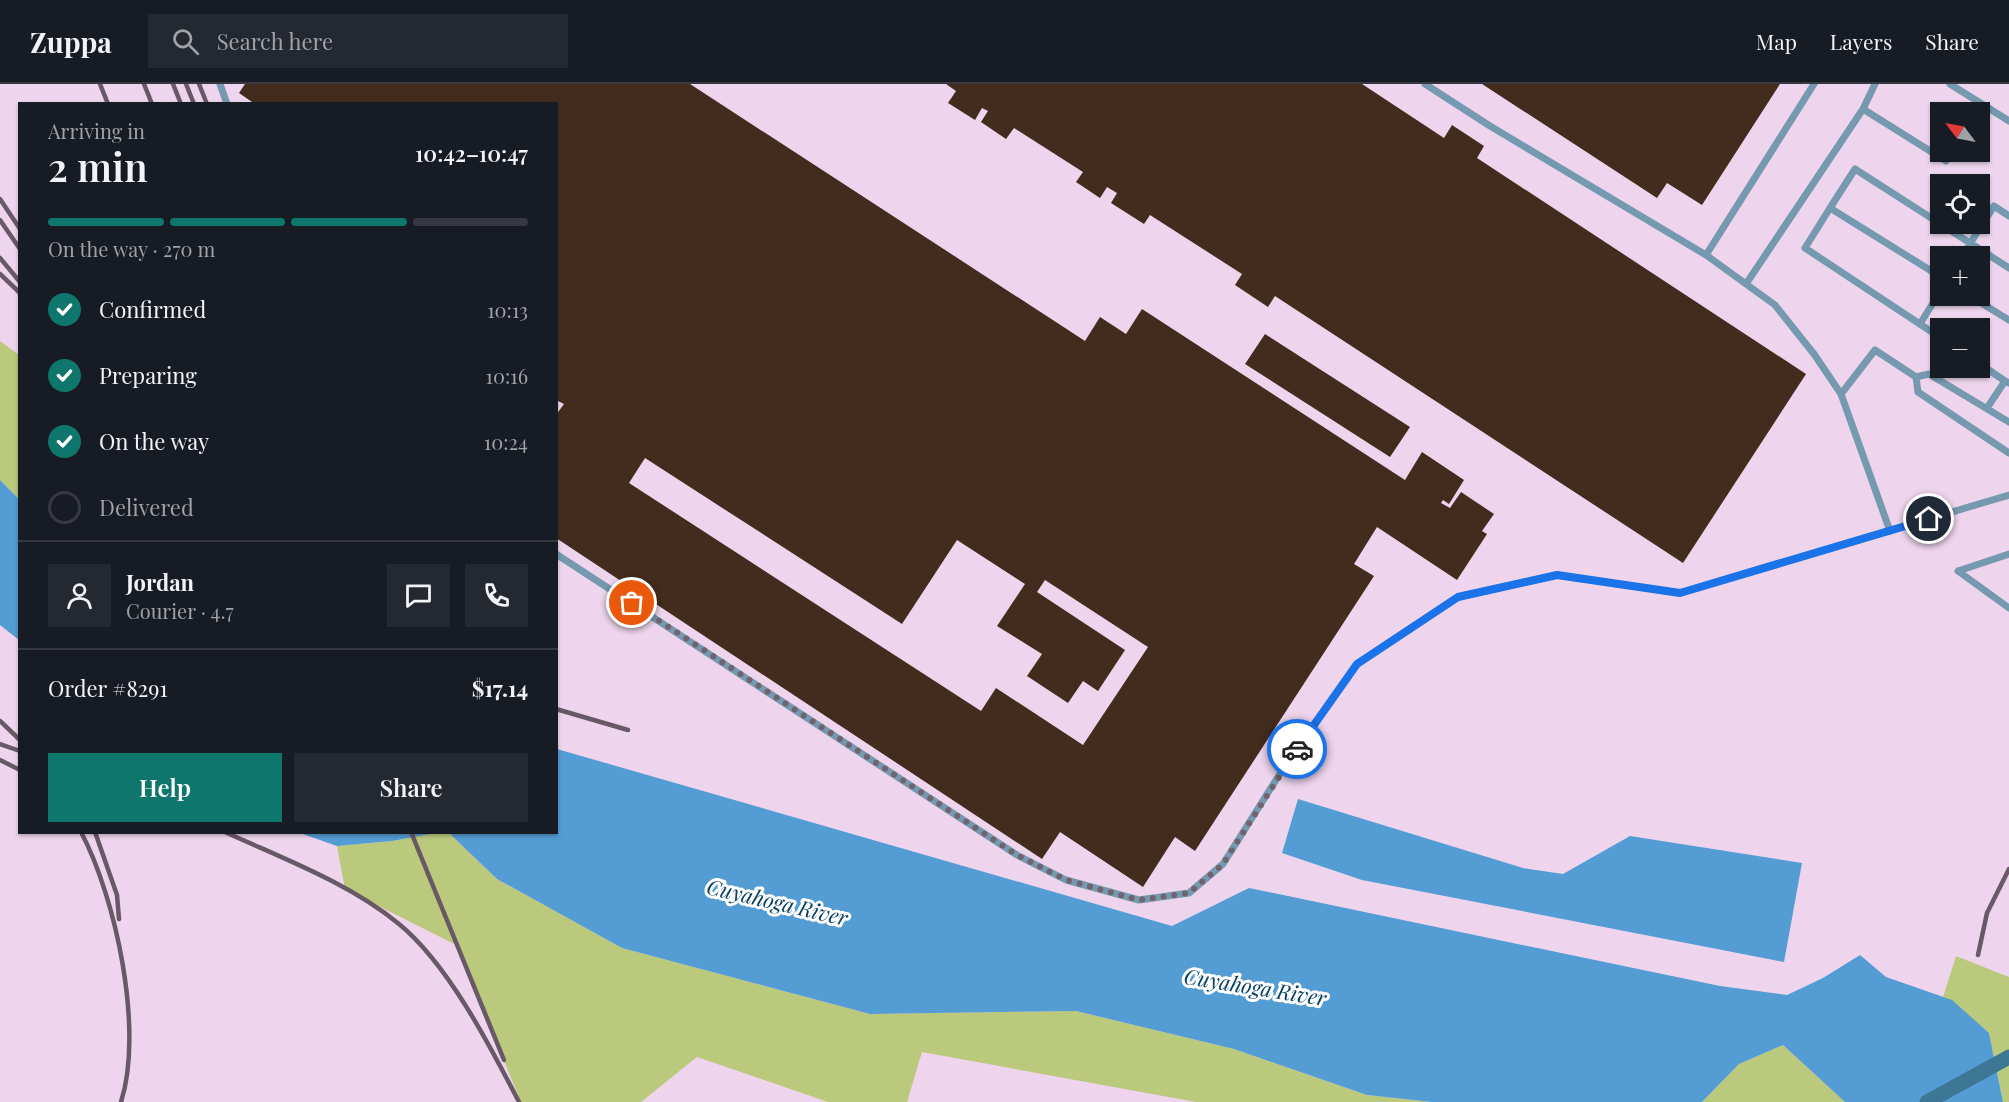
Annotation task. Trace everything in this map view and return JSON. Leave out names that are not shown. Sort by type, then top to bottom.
[{"type":"main road","points":[[1927,1102],[2009,1057]]},
{"type":"lane","points":[[220,84],[226,102]]},
{"type":"lane","points":[[1425,84],[1490,126],[1706,255],[1774,305],[1814,354],[1841,394],[1890,531]]},
{"type":"lane","points":[[1706,255],[1814,84]]},
{"type":"lane","points":[[1746,284],[1863,109],[1875,84]]},
{"type":"lane","points":[[1950,84],[2009,121]]},
{"type":"lane","points":[[1863,109],[1930,151]]},
{"type":"lane","points":[[1930,331],[1805,248],[1855,169],[2009,268]]},
{"type":"lane","points":[[1968,246],[1994,206],[2009,216]]},
{"type":"lane","points":[[1830,208],[1930,270]]},
{"type":"lane","points":[[1920,324],[1931,306]]},
{"type":"lane","points":[[1986,306],[2009,320]]},
{"type":"lane","points":[[1841,394],[1875,351],[1916,378],[1918,392],[2009,453]]},
{"type":"lane","points":[[1987,408],[2007,382],[1990,371]]},
{"type":"lane","points":[[1916,378],[1929,374],[2009,422]]},
{"type":"lane","points":[[558,555],[1017,855],[1066,880],[1139,900],[1189,893],[1223,864],[1281,772],[1357,664],[1458,597],[1557,575],[1680,593],[2009,495]]},
{"type":"lane","points":[[2009,554],[1958,571],[2009,608]]},
{"type":"green space","points":[[0,341],[18,354],[18,498],[0,480]]},
{"type":"green space","points":[[430,834],[450,834],[497,879],[622,948],[870,1014],[1076,1011],[1234,1049],[1367,1095],[1432,1102],[1196,1102],[922,1052],[907,1102],[828,1102],[697,1057],[641,1102],[521,1102],[456,945],[345,889],[337,846],[392,841]]},
{"type":"green space","points":[[1956,956],[2009,977],[2009,1102],[2003,1102],[1989,1033],[1943,997]]},
{"type":"green space","points":[[1783,1045],[1845,1102],[1702,1102],[1739,1064]]},
{"type":"water","points":[[0,480],[18,498],[18,639],[0,625]]},
{"type":"water","name":"Cuyahoga River","points":[[558,749],[1172,926],[1249,888],[1720,986],[1787,995],[1823,978],[1860,955],[1886,977],[1952,1000],[1989,1033],[2003,1102],[1845,1102],[1783,1045],[1739,1064],[1702,1102],[1432,1102],[1367,1095],[1234,1049],[1076,1011],[870,1014],[622,948],[497,879],[450,834],[558,834]]},
{"type":"water","points":[[1298,799],[1523,868],[1563,874],[1630,836],[1802,863],[1784,962],[1362,880],[1282,853]]},
{"type":"water","points":[[303,834],[430,834],[392,841],[337,846]]},
{"type":"building","points":[[245,84],[690,84],[1085,341],[1100,317],[1126,334],[1142,309],[1405,480],[1422,452],[1464,480],[1449,504],[1443,500],[1441,503],[1450,508],[1461,492],[1494,514],[1482,531],[1487,534],[1457,580],[1377,527],[1354,564],[1374,576],[1195,851],[1175,837],[1143,887],[1060,832],[1042,859],[558,539],[558,412],[564,404],[558,401],[558,102],[252,102],[239,93]],"holes":[[[645,458],[902,624],[957,540],[1025,584],[997,626],[1042,654],[1027,676],[1068,703],[1083,681],[1098,691],[1125,650],[1037,592],[1045,580],[1148,647],[1083,745],[996,688],[981,711],[629,483]]]},
{"type":"building","points":[[946,84],[1362,84],[1444,138],[1452,125],[1484,146],[1477,158],[1806,374],[1683,563],[1275,296],[1268,307],[1235,285],[1242,274],[1150,215],[1144,224],[1111,203],[1117,193],[1107,187],[1100,198],[1076,182],[1083,172],[1014,128],[1006,139],[981,122],[988,111],[982,108],[975,120],[948,103],[956,91]]},
{"type":"building","points":[[1482,84],[1780,84],[1702,205],[1667,183],[1657,198]]},
{"type":"building","points":[[1265,334],[1410,427],[1390,457],[1245,364]]},
{"type":"railway","points":[[100,84],[107,102]]},
{"type":"railway","points":[[144,84],[151,102]]},
{"type":"railway","points":[[173,84],[180,102]]},
{"type":"railway","points":[[186,84],[193,102]]},
{"type":"railway","points":[[199,84],[206,102]]},
{"type":"railway","points":[[0,199],[18,226]]},
{"type":"railway","points":[[0,220],[18,246]]},
{"type":"railway","points":[[0,258],[18,280]]},
{"type":"railway","points":[[0,274],[18,291]]},
{"type":"railway","points":[[558,710],[628,730]]},
{"type":"railway","points":[[0,721],[18,738]]},
{"type":"railway","points":[[0,744],[18,750]]},
{"type":"railway","points":[[0,760],[18,769]]},
{"type":"railway","points":[[82,834],[105,892],[123,965],[128,1002],[129,1039],[127,1072],[121,1102]]},
{"type":"railway","points":[[96,834],[117,895],[119,919]]},
{"type":"railway","points":[[230,834],[338,884],[380,909],[399,924],[417,941],[451,983],[519,1102]]},
{"type":"railway","points":[[412,834],[504,1060]]},
{"type":"railway","points":[[1978,955],[1987,913],[2009,869]]},
{"type":"way so far","points":[[632,603],[1017,855],[1066,880],[1139,900],[1189,893],[1223,864],[1297,749]]},
{"type":"route","points":[[1297,749],[1357,664],[1458,597],[1557,575],[1680,593],[1929,519]]}]
